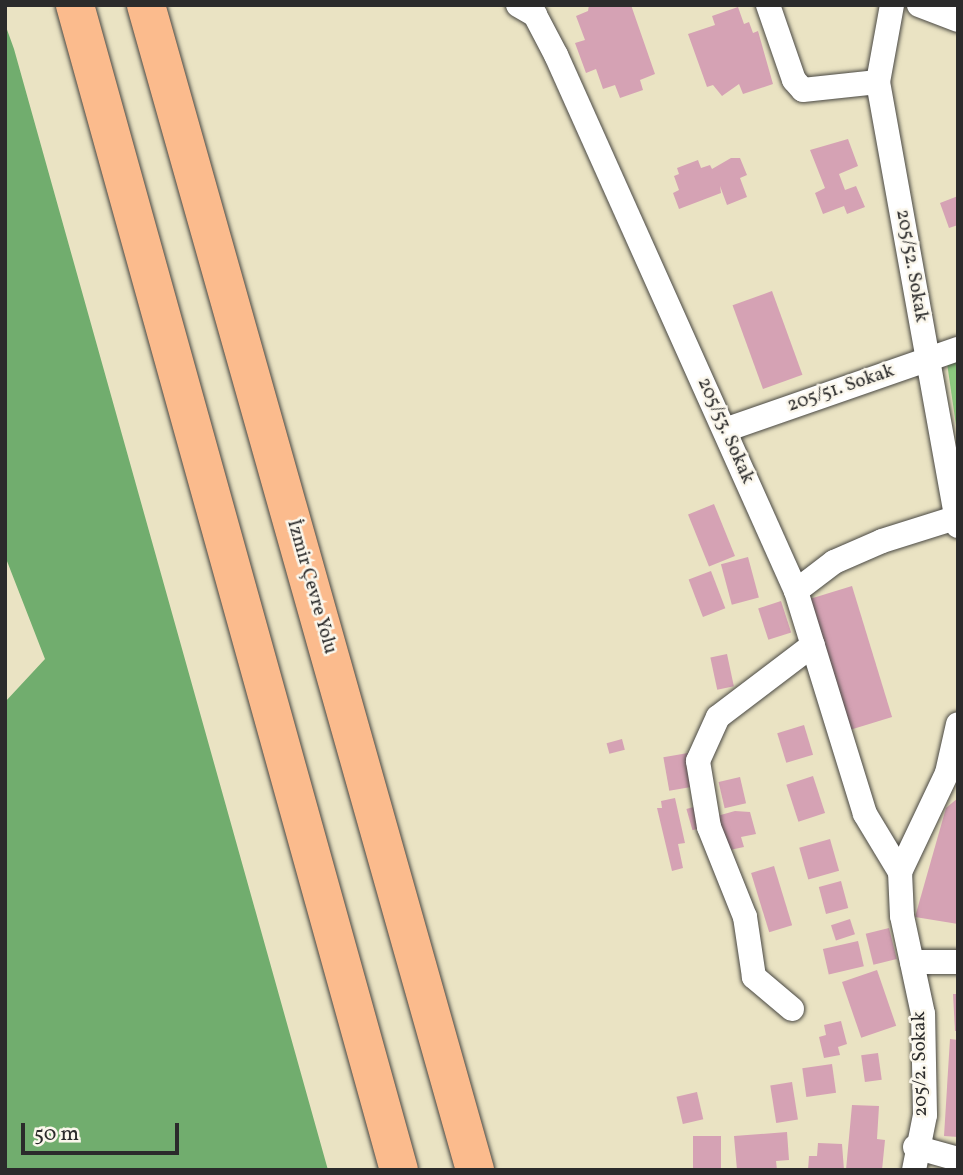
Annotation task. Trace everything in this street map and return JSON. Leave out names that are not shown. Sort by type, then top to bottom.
[{"type":"highway","points":[[75,5],[398,1170]]},
{"type":"highway","name":"İzmir Çevre Yolu","points":[[146,5],[475,1170]]},
{"type":"street","name":"205/53. Sokak","points":[[518,5],[536,15],[556,55],[796,591],[865,814],[900,872]]},
{"type":"street","points":[[768,5],[794,80],[803,90],[878,82]]},
{"type":"street","name":"205/52. Sokak","points":[[892,5],[878,82],[958,526]]},
{"type":"street","points":[[919,5],[958,20]]},
{"type":"street","name":"205/51. Sokak","points":[[725,430],[958,349]]},
{"type":"street","points":[[796,591],[834,562],[882,541],[957,517]]},
{"type":"street","points":[[792,1009],[754,977],[745,917],[709,827],[698,761],[718,717],[813,645]]},
{"type":"street","points":[[900,872],[952,776],[958,724]]},
{"type":"street","name":"205/2. Sokak","points":[[900,872],[912,962],[923,1014],[925,1103],[914,1158]]},
{"type":"street","points":[[912,962],[958,962]]},
{"type":"street","points":[[914,1158],[958,1160]]},
{"type":"green space","points":[[5,24],[328,1170],[5,1170],[5,702],[45,659],[5,556]]},
{"type":"green space","points":[[958,360],[958,439],[947,363]]},
{"type":"building","points":[[589,5],[631,5],[655,74],[640,80],[643,90],[620,98],[615,85],[603,89],[596,69],[586,73],[575,43],[585,40],[576,16],[588,11]]},
{"type":"building","points":[[738,7],[744,24],[749,22],[753,33],[758,31],[773,84],[743,94],[739,84],[722,96],[713,85],[707,87],[688,34],[715,25],[712,16]]},
{"type":"building","points":[[848,139],[858,166],[839,174],[845,190],[856,186],[865,207],[847,214],[844,206],[823,214],[815,193],[825,188],[810,150]]},
{"type":"building","points":[[731,158],[740,158],[747,175],[740,178],[747,197],[727,205],[720,186],[721,193],[679,209],[673,193],[679,190],[674,176],[679,174],[677,168],[698,160],[701,168],[710,165],[712,169]]},
{"type":"building","points":[[958,196],[958,225],[949,228],[940,203]]},
{"type":"building","points":[[772,291],[802,375],[763,389],[733,305]]},
{"type":"building","points":[[714,504],[735,556],[709,566],[688,514]]},
{"type":"building","points":[[748,557],[759,598],[732,605],[721,564]]},
{"type":"building","points":[[711,571],[725,608],[703,617],[689,580]]},
{"type":"building","points":[[852,586],[892,717],[848,730],[808,599]]},
{"type":"building","points":[[781,601],[791,632],[768,640],[758,608]]},
{"type":"building","points":[[727,654],[734,686],[717,690],[710,658]]},
{"type":"building","points":[[804,725],[813,755],[786,763],[777,733]]},
{"type":"building","points":[[622,739],[625,750],[609,754],[607,743]]},
{"type":"building","points":[[688,753],[694,786],[669,791],[663,757]]},
{"type":"building","points":[[813,776],[825,813],[798,822],[786,785]]},
{"type":"building","points":[[740,777],[746,803],[725,808],[719,782]]},
{"type":"building","points":[[675,798],[685,843],[678,844],[683,868],[672,871],[657,808],[662,808],[661,801]]},
{"type":"building","points":[[958,798],[958,924],[915,917],[946,808]]},
{"type":"building","points":[[697,806],[703,827],[692,830],[686,809]]},
{"type":"building","points":[[735,811],[750,812],[756,834],[741,837],[744,847],[725,851],[717,816]]},
{"type":"building","points":[[830,839],[839,871],[808,880],[799,848]]},
{"type":"building","points":[[774,866],[792,925],[769,932],[751,873]]},
{"type":"building","points":[[841,881],[848,908],[826,914],[819,887]]},
{"type":"building","points":[[850,919],[855,934],[836,940],[831,925]]},
{"type":"building","points":[[889,928],[897,959],[873,965],[866,934]]},
{"type":"building","points":[[858,941],[864,966],[829,974],[823,949]]},
{"type":"building","points":[[877,970],[896,1026],[861,1038],[842,982]]},
{"type":"building","points":[[953,994],[958,994],[958,1031],[955,1031]]},
{"type":"building","points":[[841,1021],[847,1044],[838,1047],[840,1055],[824,1058],[819,1037],[826,1035],[824,1025]]},
{"type":"building","points":[[950,1039],[958,1040],[958,1137],[944,1136]]},
{"type":"building","points":[[878,1053],[882,1080],[865,1082],[861,1055]]},
{"type":"building","points":[[832,1064],[836,1093],[806,1097],[802,1068]]},
{"type":"building","points":[[792,1082],[798,1120],[776,1123],[770,1085]]},
{"type":"building","points":[[697,1092],[703,1119],[683,1124],[677,1097]]},
{"type":"building","points":[[852,1105],[879,1106],[877,1139],[885,1140],[882,1170],[846,1170]]},
{"type":"building","points":[[787,1132],[789,1160],[776,1161],[777,1170],[737,1170],[734,1136]]},
{"type":"building","points":[[693,1136],[721,1136],[721,1170],[693,1170]]},
{"type":"building","points":[[818,1143],[842,1144],[844,1170],[808,1170],[809,1156],[817,1156]]}]
